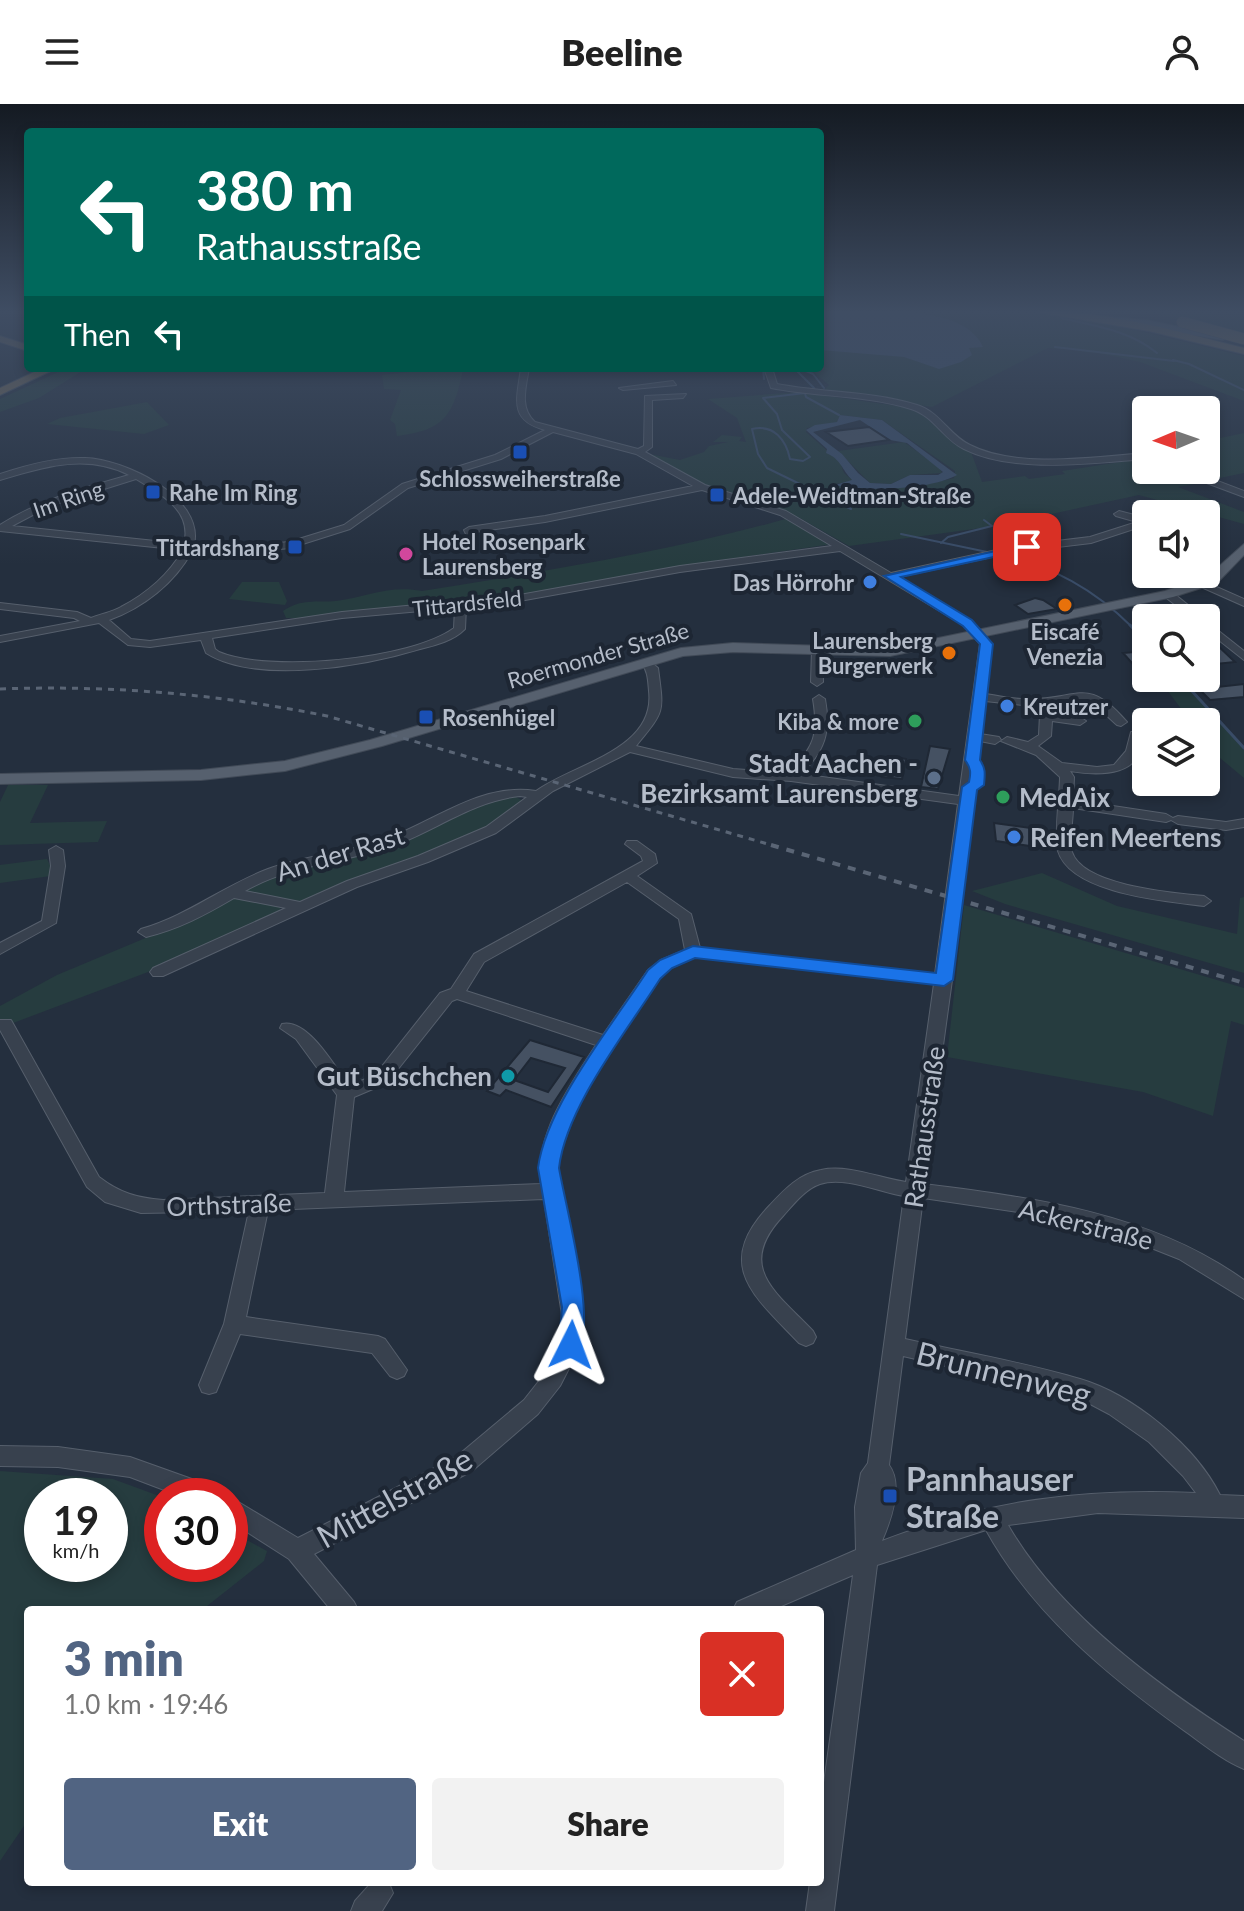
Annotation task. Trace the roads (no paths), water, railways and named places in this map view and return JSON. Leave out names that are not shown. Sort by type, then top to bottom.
[{"type":"main road","name":"Roermonder Straße","points":[[1220,574],[1244,548]]},
{"type":"main road","name":"Roermonder Straße","points":[[0,779],[201,775],[285,766],[376,743],[681,652],[730,645],[890,652],[1189,588]]},
{"type":"street","points":[[522,396],[522,417],[549,431],[639,452],[702,487],[783,513],[967,623],[979,634]]},
{"type":"street","points":[[639,452],[648,447],[648,398],[654,396]]},
{"type":"street","points":[[849,396],[893,402],[922,410],[955,441],[981,451],[1064,461],[1132,458]]},
{"type":"street","points":[[1,528],[190,549],[261,549],[321,538],[347,527],[405,486],[498,457],[549,431]]},
{"type":"street","points":[[0,477],[38,465],[81,460],[116,465],[180,506],[190,520],[190,549],[148,593],[127,608],[94,619],[0,639]]},
{"type":"street","name":"Im Ring","points":[[1,528],[29,512],[137,476]]},
{"type":"street","points":[[1218,484],[1244,494]]},
{"type":"street","points":[[471,536],[469,530],[545,519],[702,487]]},
{"type":"street","points":[[1119,514],[1132,517]]},
{"type":"street","points":[[890,576],[1008,550],[1091,540],[1132,526]]},
{"type":"street","name":"Tittardsfeld","points":[[0,606],[94,619],[134,643],[322,618],[461,606],[680,569],[843,548]]},
{"type":"street","points":[[1212,588],[1244,603]]},
{"type":"street","points":[[1168,594],[1181,604]]},
{"type":"street","points":[[205,635],[210,651],[224,658],[296,669],[374,658],[450,636],[459,629],[461,606]]},
{"type":"street","name":"Rathausstraße","points":[[824,1881],[868,1548],[877,1530],[883,1497],[885,1477],[878,1468],[969,794],[978,777],[978,768],[973,760],[986,644],[979,634]]},
{"type":"street","points":[[1220,636],[1244,657]]},
{"type":"street","points":[[816,651],[817,682]]},
{"type":"street","name":"An der Rast","points":[[158,972],[301,906],[491,830],[539,795],[628,748],[653,717],[657,707],[652,668],[647,662]]},
{"type":"street","points":[[981,697],[1035,703],[1082,695],[1093,697],[1132,731]]},
{"type":"street","points":[[791,777],[811,759],[823,741],[819,699]]},
{"type":"street","points":[[1035,703],[1047,717],[1080,721]]},
{"type":"street","points":[[1029,747],[1045,736],[1047,717]]},
{"type":"street","points":[[976,737],[1029,747],[1058,766],[1068,782],[1065,851],[1069,862],[1081,871],[1099,881],[1204,901]]},
{"type":"street","points":[[628,748],[702,768],[969,794]]},
{"type":"street","points":[[1058,766],[1112,771],[1120,767],[1132,752]]},
{"type":"street","name":"An der Rast","points":[[146,932],[201,912],[258,878],[298,863],[387,843],[504,793],[528,791],[539,795]]},
{"type":"street","points":[[1067,803],[1212,825],[1244,823]]},
{"type":"street","points":[[346,1094],[381,1079],[446,997],[457,993],[479,958],[650,863],[651,859],[632,844]]},
{"type":"street","points":[[0,949],[49,923],[58,866],[56,850]]},
{"type":"street","points":[[628,876],[686,917],[690,924],[693,952],[944,980]]},
{"type":"street","name":"An der Rast","points":[[233,893],[301,906]]},
{"type":"street","name":"Mittelstraße","points":[[297,1551],[464,1464],[531,1407],[553,1379],[571,1345],[574,1328],[548,1168],[551,1146],[558,1126],[654,974],[666,964],[693,952]]},
{"type":"street","points":[[457,993],[608,1043]]},
{"type":"street","name":"Orthstraße","points":[[5,1024],[93,1182],[112,1197],[141,1206],[552,1191]]},
{"type":"street","points":[[288,1028],[302,1035],[346,1094],[334,1199]]},
{"type":"street","name":"Ackerstraße","points":[[806,1337],[756,1282],[750,1266],[750,1250],[757,1230],[799,1188],[821,1177],[833,1176],[916,1189],[1095,1221],[1139,1233],[1210,1266],[1244,1291]]},
{"type":"street","points":[[209,1385],[234,1324],[260,1204]]},
{"type":"street","points":[[234,1324],[378,1345],[397,1370]]},
{"type":"street","name":"Brunnenweg","points":[[894,1345],[1080,1388],[1100,1396],[1125,1411],[1196,1471],[1212,1503]]},
{"type":"street","points":[[0,1456],[58,1457],[130,1467],[160,1478]]},
{"type":"street","points":[[755,1606],[846,1568],[868,1548],[1032,1510],[1077,1504],[1212,1503],[1244,1507]]},
{"type":"street","points":[[248,1520],[297,1551],[343,1606]]},
{"type":"street","points":[[993,1520],[1012,1556],[1105,1651],[1193,1722],[1244,1756]]},
{"type":"street","name":"Rathausstraße","points":[[820,1911],[823,1886]]},
{"type":"water","points":[[840,415],[882,420],[957,475],[931,484],[897,488],[835,485],[852,480],[838,462],[826,453],[827,449],[806,430],[815,425],[837,422]],"holes":[[[860,420],[890,440],[907,443],[943,472],[938,475],[910,475],[891,484],[870,483],[842,454],[813,432]]]},
{"type":"waterway","points":[[777,396],[763,398],[777,414],[782,430],[810,457],[803,461],[790,459],[782,440],[773,431],[752,429],[758,454],[767,468],[851,509]]},
{"type":"waterway","points":[[806,396],[839,415]]},
{"type":"waterway","points":[[942,542],[948,537],[992,526],[984,520]]},
{"type":"waterway","points":[[901,534],[942,542]]},
{"type":"waterway","points":[[942,542],[992,553]]},
{"type":"waterway","points":[[1001,554],[1072,581],[1103,601],[1130,625]]},
{"type":"waterway","points":[[1193,692],[1244,748]]},
{"type":"railway","points":[[0,689],[83,688],[164,693],[246,702],[327,716],[778,847]]},
{"type":"railway","points":[[771,845],[1244,983]]},
{"type":"place","name":"Schlossweiherstraße","points":[[520,452]]},
{"type":"place","name":"Rahe Im Ring","points":[[153,492]]},
{"type":"place","name":"Adele-Weidtman-Straße","points":[[717,495]]},
{"type":"place","name":"Tittardshang","points":[[295,547]]},
{"type":"place","name":"Hotel Rosenpark Laurensberg","points":[[406,554]]},
{"type":"place","name":"Das Hörrohr","points":[[870,582]]},
{"type":"place","name":"Eiscafé Venezia","points":[[1065,605]]},
{"type":"place","name":"Laurensberg Burgerwerk","points":[[949,653]]},
{"type":"place","name":"Kreutzer","points":[[1007,706]]},
{"type":"place","name":"Rosenhügel","points":[[426,717]]},
{"type":"place","name":"Kiba & more","points":[[915,721]]},
{"type":"place","name":"Stadt Aachen - Bezirksamt Laurensberg","points":[[934,778]]},
{"type":"place","name":"MedAix","points":[[1003,797]]},
{"type":"place","name":"Reifen Meertens","points":[[1014,837]]},
{"type":"place","name":"Gut Büschchen","points":[[508,1076]]},
{"type":"place","name":"Pannhauser Straße","points":[[890,1496]]}]
